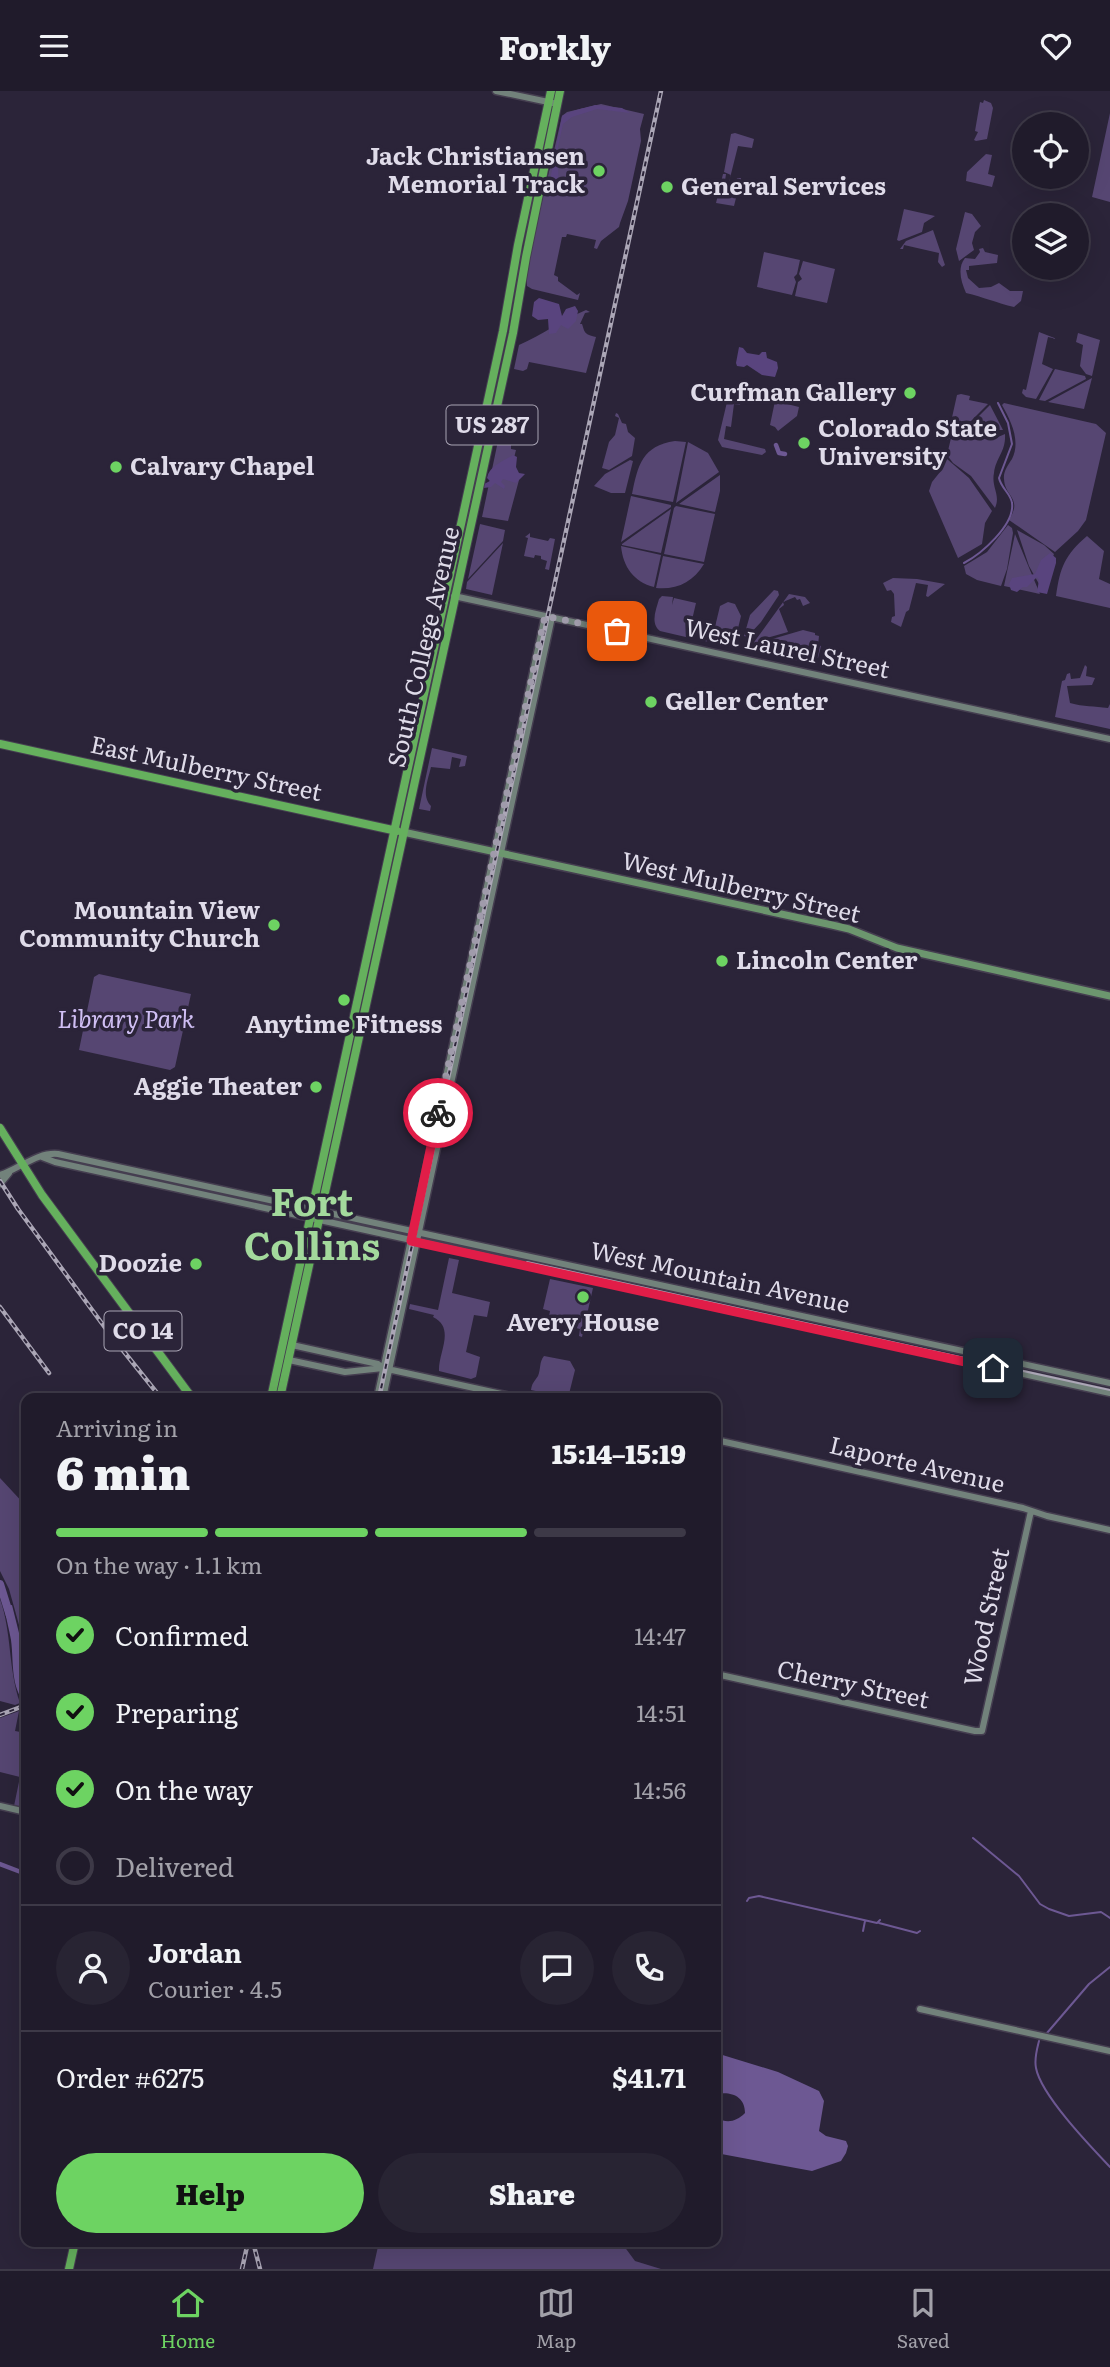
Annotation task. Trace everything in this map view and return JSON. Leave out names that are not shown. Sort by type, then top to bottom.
[{"type":"highway","name":"South College Avenue","points":[[311,1214],[420,735],[455,596],[517,312],[554,104],[551,91]]},
{"type":"highway","name":"South College Avenue","points":[[320,1216],[399,831],[416,772],[425,693],[445,594],[554,104],[561,91]]},
{"type":"highway","points":[[487,405],[491,416],[490,434]]},
{"type":"highway","points":[[467,499],[472,505],[473,517]]},
{"type":"highway","name":"East Mulberry Street","points":[[0,744],[399,831]]},
{"type":"highway","name":"CO 14","points":[[0,1128],[42,1195],[188,1393]]},
{"type":"highway","name":"US 287","points":[[272,1393],[311,1214]]},
{"type":"highway","name":"US 287","points":[[281,1393],[320,1216]]},
{"type":"highway","points":[[69,2269],[74,2247]]},
{"type":"main road","name":"West Mulberry Street","points":[[399,831],[829,924],[897,948],[1110,996]]},
{"type":"street","points":[[496,91],[554,104]]},
{"type":"street","name":"West Laurel Street","points":[[445,594],[1110,739]]},
{"type":"street","points":[[379,1393],[416,1232],[548,616]]},
{"type":"street","points":[[0,1175],[47,1154],[58,1154],[320,1216]]},
{"type":"street","points":[[0,1184],[9,1173]]},
{"type":"street","name":"West Mountain Avenue","points":[[320,1216],[416,1232],[1110,1383]]},
{"type":"street","name":"West Mountain Avenue","points":[[320,1216],[414,1241],[1110,1393]]},
{"type":"street","points":[[292,1345],[378,1364],[386,1369]]},
{"type":"street","points":[[289,1360],[352,1372],[386,1369],[497,1393]]},
{"type":"street","points":[[324,1368],[350,1369],[358,1364],[359,1360]]},
{"type":"street","points":[[384,1393],[386,1369]]},
{"type":"street","name":"Laporte Avenue","points":[[721,1441],[1110,1530]]},
{"type":"street","name":"Wood Street","points":[[982,1731],[1031,1511]]},
{"type":"street","name":"Cherry Street","points":[[721,1675],[982,1731]]},
{"type":"street","points":[[0,1806],[21,1811]]},
{"type":"street","points":[[920,2010],[1110,2051]]},
{"type":"green space","points":[[984,100],[991,103],[993,108],[987,139],[976,141],[980,102],[983,103]]},
{"type":"green space","name":"Jack Christiansen Memorial Track","points":[[601,104],[644,114],[628,201],[619,227],[601,241],[597,249],[594,248],[596,240],[567,234],[562,237],[554,275],[577,295],[580,293],[578,300],[532,289],[527,286],[527,266],[562,116],[567,112]]},
{"type":"green space","points":[[1110,113],[1110,202],[1092,197]]},
{"type":"green space","points":[[731,134],[754,139],[752,148],[738,146],[731,175],[724,172]]},
{"type":"green space","points":[[986,154],[992,155],[988,174],[995,176],[992,187],[966,181],[967,172]]},
{"type":"green space","points":[[723,174],[726,174],[725,181],[730,178],[729,182],[735,184],[737,178],[741,178],[734,206],[716,203]]},
{"type":"green space","points":[[904,209],[935,216],[924,223],[922,232],[899,241],[897,240]]},
{"type":"green space","points":[[965,212],[972,214],[981,226],[975,232],[972,243],[974,250],[959,261],[956,249]]},
{"type":"green space","points":[[933,230],[945,265],[942,267],[938,262],[939,253],[904,245],[903,249],[900,249],[906,241]]},
{"type":"green space","points":[[983,248],[985,252],[998,255],[997,263],[969,266],[969,270],[966,270],[968,278],[979,288],[999,283],[1010,291],[1023,291],[1021,301],[1014,307],[966,293],[961,266],[965,258],[975,259],[979,249]]},
{"type":"green space","points":[[764,252],[800,260],[792,295],[757,287]]},
{"type":"green space","points":[[803,261],[835,269],[827,303],[795,296],[798,282],[802,279],[799,274]]},
{"type":"green space","points":[[586,310],[590,312],[585,313],[580,324],[587,334],[596,337],[586,373],[529,362],[527,369],[523,371],[514,369],[519,345]]},
{"type":"green space","points":[[1039,332],[1057,339],[1048,337],[1042,364],[1053,369],[1036,399],[1026,397],[1022,393],[1023,389],[1026,390]]},
{"type":"green space","points":[[1078,333],[1100,340],[1092,376],[1086,374],[1080,366],[1083,345],[1076,342]]},
{"type":"green space","points":[[1055,369],[1085,376],[1086,379],[1045,401],[1039,400]]},
{"type":"green space","points":[[1092,378],[1084,409],[1048,402]]},
{"type":"green space","points":[[957,395],[970,396],[969,400],[988,404],[962,430],[947,440]]},
{"type":"green space","points":[[741,401],[740,405],[734,404],[731,427],[726,426],[724,439],[765,449],[766,452],[762,455],[722,447],[718,440],[727,402]]},
{"type":"green space","points":[[775,401],[799,407],[797,416],[778,431],[770,425]]},
{"type":"green space","points":[[1004,403],[1096,424],[1106,433],[1086,520],[1055,552],[1009,520],[1014,502],[1005,485],[1004,476],[1016,445],[1011,424],[1002,405]]},
{"type":"green space","points":[[990,405],[1003,430],[997,430],[995,435],[998,437],[1005,434],[994,473],[997,499],[995,508],[971,476],[947,455],[951,438],[963,432]]},
{"type":"green space","points":[[616,413],[635,438],[632,456],[609,470],[602,468],[609,442],[615,435],[619,418],[615,416]]},
{"type":"green space","points":[[498,441],[511,443],[511,449],[516,450],[512,466],[519,480],[508,521],[482,517]]},
{"type":"green space","points":[[675,441],[686,442],[673,502],[632,494],[640,466],[648,452]]},
{"type":"green space","points":[[688,442],[708,453],[719,472],[676,503]]},
{"type":"green space","points":[[945,452],[947,459],[969,478],[992,511],[985,523],[982,544],[958,558],[929,491],[940,472]]},
{"type":"green space","points":[[630,460],[633,461],[625,493],[611,493],[594,486],[605,474]]},
{"type":"green space","points":[[720,475],[720,491],[715,512],[679,504]]},
{"type":"green space","points":[[631,496],[671,507],[621,542]]},
{"type":"green space","points":[[676,506],[715,514],[704,562],[664,554]]},
{"type":"green space","points":[[671,509],[661,553],[622,545],[622,544]]},
{"type":"green space","points":[[480,524],[505,530],[503,541],[468,579]]},
{"type":"green space","points":[[1008,525],[1013,533],[1001,586],[977,580],[966,574],[964,566],[987,552]]},
{"type":"green space","points":[[1017,530],[1044,545],[1054,554],[1044,593],[1029,566]]},
{"type":"green space","points":[[530,533],[530,537],[548,541],[550,538],[555,539],[549,570],[545,569],[547,561],[541,559],[541,556],[524,556],[528,538],[525,537]]},
{"type":"green space","points":[[1015,534],[1040,594],[1004,586]]},
{"type":"green space","points":[[1087,536],[1104,551],[1099,579],[1110,584],[1110,608],[1056,596],[1065,562],[1073,549]]},
{"type":"green space","points":[[503,543],[492,595],[466,589],[467,582]]},
{"type":"green space","points":[[621,546],[661,555],[654,587],[635,577],[624,561]]},
{"type":"green space","points":[[663,556],[704,564],[695,576],[684,583],[671,588],[656,588]]},
{"type":"green space","points":[[893,578],[945,584],[928,597],[928,585],[916,583],[901,627],[891,622],[895,616],[894,594],[891,590],[887,591],[883,583]]},
{"type":"green space","points":[[774,590],[778,591],[779,595],[761,622],[747,637],[744,636],[750,615]]},
{"type":"green space","points":[[789,594],[805,597],[810,603],[803,606],[800,599],[795,597],[783,602]]},
{"type":"green space","points":[[662,596],[673,597],[672,605],[674,598],[696,603],[687,629],[690,638],[657,628],[655,616]]},
{"type":"green space","points":[[728,602],[735,604],[741,616],[734,645],[732,647],[700,640],[700,637],[705,638],[708,630],[714,631],[720,606]]},
{"type":"green space","points":[[783,602],[784,605],[779,609],[788,632],[752,645]]},
{"type":"green space","points":[[803,630],[819,636],[818,645],[821,646],[818,658],[817,649],[816,654],[812,653],[809,663],[750,651],[759,643]]},
{"type":"green space","points":[[1085,665],[1086,676],[1095,678],[1092,685],[1067,686],[1070,703],[1108,708],[1110,704],[1110,729],[1055,717],[1062,681],[1070,673],[1071,679],[1080,678]]},
{"type":"green space","points":[[432,748],[467,756],[465,766],[459,767],[461,759],[452,757],[450,769],[431,767],[426,793],[430,811],[419,809]]},
{"type":"green space","name":"Library Park","points":[[99,974],[191,994],[175,1067],[170,1070],[79,1050],[94,977]]},
{"type":"green space","points":[[449,1258],[459,1260],[452,1293],[490,1302],[487,1317],[474,1315],[466,1352],[480,1357],[476,1377],[471,1379],[439,1371],[445,1334],[443,1328],[434,1315],[409,1309],[410,1304],[438,1310]]},
{"type":"green space","points":[[550,1279],[593,1288],[582,1337],[579,1336],[580,1329],[552,1322],[551,1328],[547,1327],[550,1311],[543,1309]]},
{"type":"green space","points":[[544,1356],[570,1361],[575,1370],[569,1393],[531,1390]]},
{"type":"green space","points":[[0,1478],[21,1501],[21,1632],[9,1589],[0,1571]]},
{"type":"green space","points":[[0,1599],[20,1703],[15,1705],[0,1701]]},
{"type":"green space","points":[[19,1711],[15,1731],[21,1732],[21,1807],[14,1806],[20,1777],[0,1772],[0,1718]]},
{"type":"green space","points":[[378,2247],[625,2247],[635,2261],[661,2269],[373,2269]]},
{"type":"shaded area","points":[[595,105],[622,108],[630,113],[597,109],[572,117],[563,124],[557,152],[565,157],[558,168],[559,186],[555,186],[551,175],[562,116]]},
{"type":"shaded area","points":[[539,298],[559,304],[562,316],[566,309],[575,306],[578,311],[576,321],[568,329],[561,325],[556,333],[549,334],[548,319],[538,320],[532,316],[534,302]]},
{"type":"shaded area","points":[[739,347],[747,353],[759,355],[766,352],[767,358],[777,362],[775,377],[762,375],[747,365],[737,366]]},
{"type":"shaded area","points":[[513,455],[517,457],[516,467],[519,473],[525,474],[516,483],[503,479],[501,482],[505,486],[504,489],[495,483],[484,488],[484,484],[490,481],[487,478],[491,470]]},
{"type":"shaded area","points":[[1050,553],[1056,558],[1056,563],[1047,594],[1037,592],[1037,577],[1017,592],[1011,590],[1009,584],[1012,578],[1035,574],[1041,560]]},
{"type":"shaded area","points":[[12,1605],[21,1641],[21,1698],[15,1682],[4,1606]]},
{"type":"shaded area","points":[[721,2055],[778,2072],[819,2091],[824,2101],[819,2131],[826,2136],[846,2141],[846,2153],[841,2161],[812,2171],[721,2154],[721,2120],[731,2121],[745,2113],[743,2102],[727,2093],[721,2094]]},
{"type":"waterway","points":[[964,563],[996,538],[1011,512],[1011,500],[999,478],[1012,444],[1008,423],[998,403]]},
{"type":"waterway","points":[[776,445],[779,453],[785,454]]},
{"type":"waterway","points":[[0,1584],[10,1616]]},
{"type":"waterway","points":[[973,1838],[1019,1876],[1040,1904],[1069,1916],[1101,1912],[1110,1918]]},
{"type":"waterway","points":[[0,1864],[21,1872]]},
{"type":"waterway","points":[[747,1901],[759,1896],[877,1923],[880,1920]]},
{"type":"waterway","points":[[863,1931],[865,1921]]},
{"type":"waterway","points":[[879,1923],[917,1933],[920,1931]]},
{"type":"waterway","points":[[1047,2033],[1089,1984],[1110,1967]]},
{"type":"waterway","points":[[1039,2041],[1036,2068],[1047,2092],[1067,2120],[1110,2167]]},
{"type":"tram line","points":[[527,1262],[1110,1390]]},
{"type":"railway","points":[[380,1393],[661,91]]},
{"type":"railway","points":[[0,1181],[109,1333],[157,1393]]},
{"type":"railway","points":[[0,1307],[49,1373]]},
{"type":"railway","points":[[0,1715],[21,1707]]},
{"type":"railway","points":[[242,2269],[247,2247]]},
{"type":"railway","points":[[254,2247],[260,2269]]},
{"type":"way so far","points":[[438,1113],[545,616],[617,631]]},
{"type":"place","name":"Jack Christiansen Memorial Track","points":[[599,171]]},
{"type":"place","name":"General Services","points":[[667,187]]},
{"type":"place","name":"Curfman Gallery","points":[[910,393]]},
{"type":"place","name":"Colorado State University","points":[[804,443]]},
{"type":"place","name":"Calvary Chapel","points":[[116,467]]},
{"type":"place","name":"Geller Center","points":[[651,702]]},
{"type":"place","name":"Mountain View Community Church","points":[[274,925]]},
{"type":"place","name":"Lincoln Center","points":[[722,961]]},
{"type":"place","name":"Anytime Fitness","points":[[344,1000]]},
{"type":"place","name":"Aggie Theater","points":[[316,1087]]},
{"type":"place","name":"Doozie","points":[[196,1264]]},
{"type":"place","name":"Avery House","points":[[583,1297]]},
{"type":"district","name":"Fort Collins","points":[[312,1224]]},
{"type":"route","points":[[438,1113],[411,1241],[993,1368]]}]
